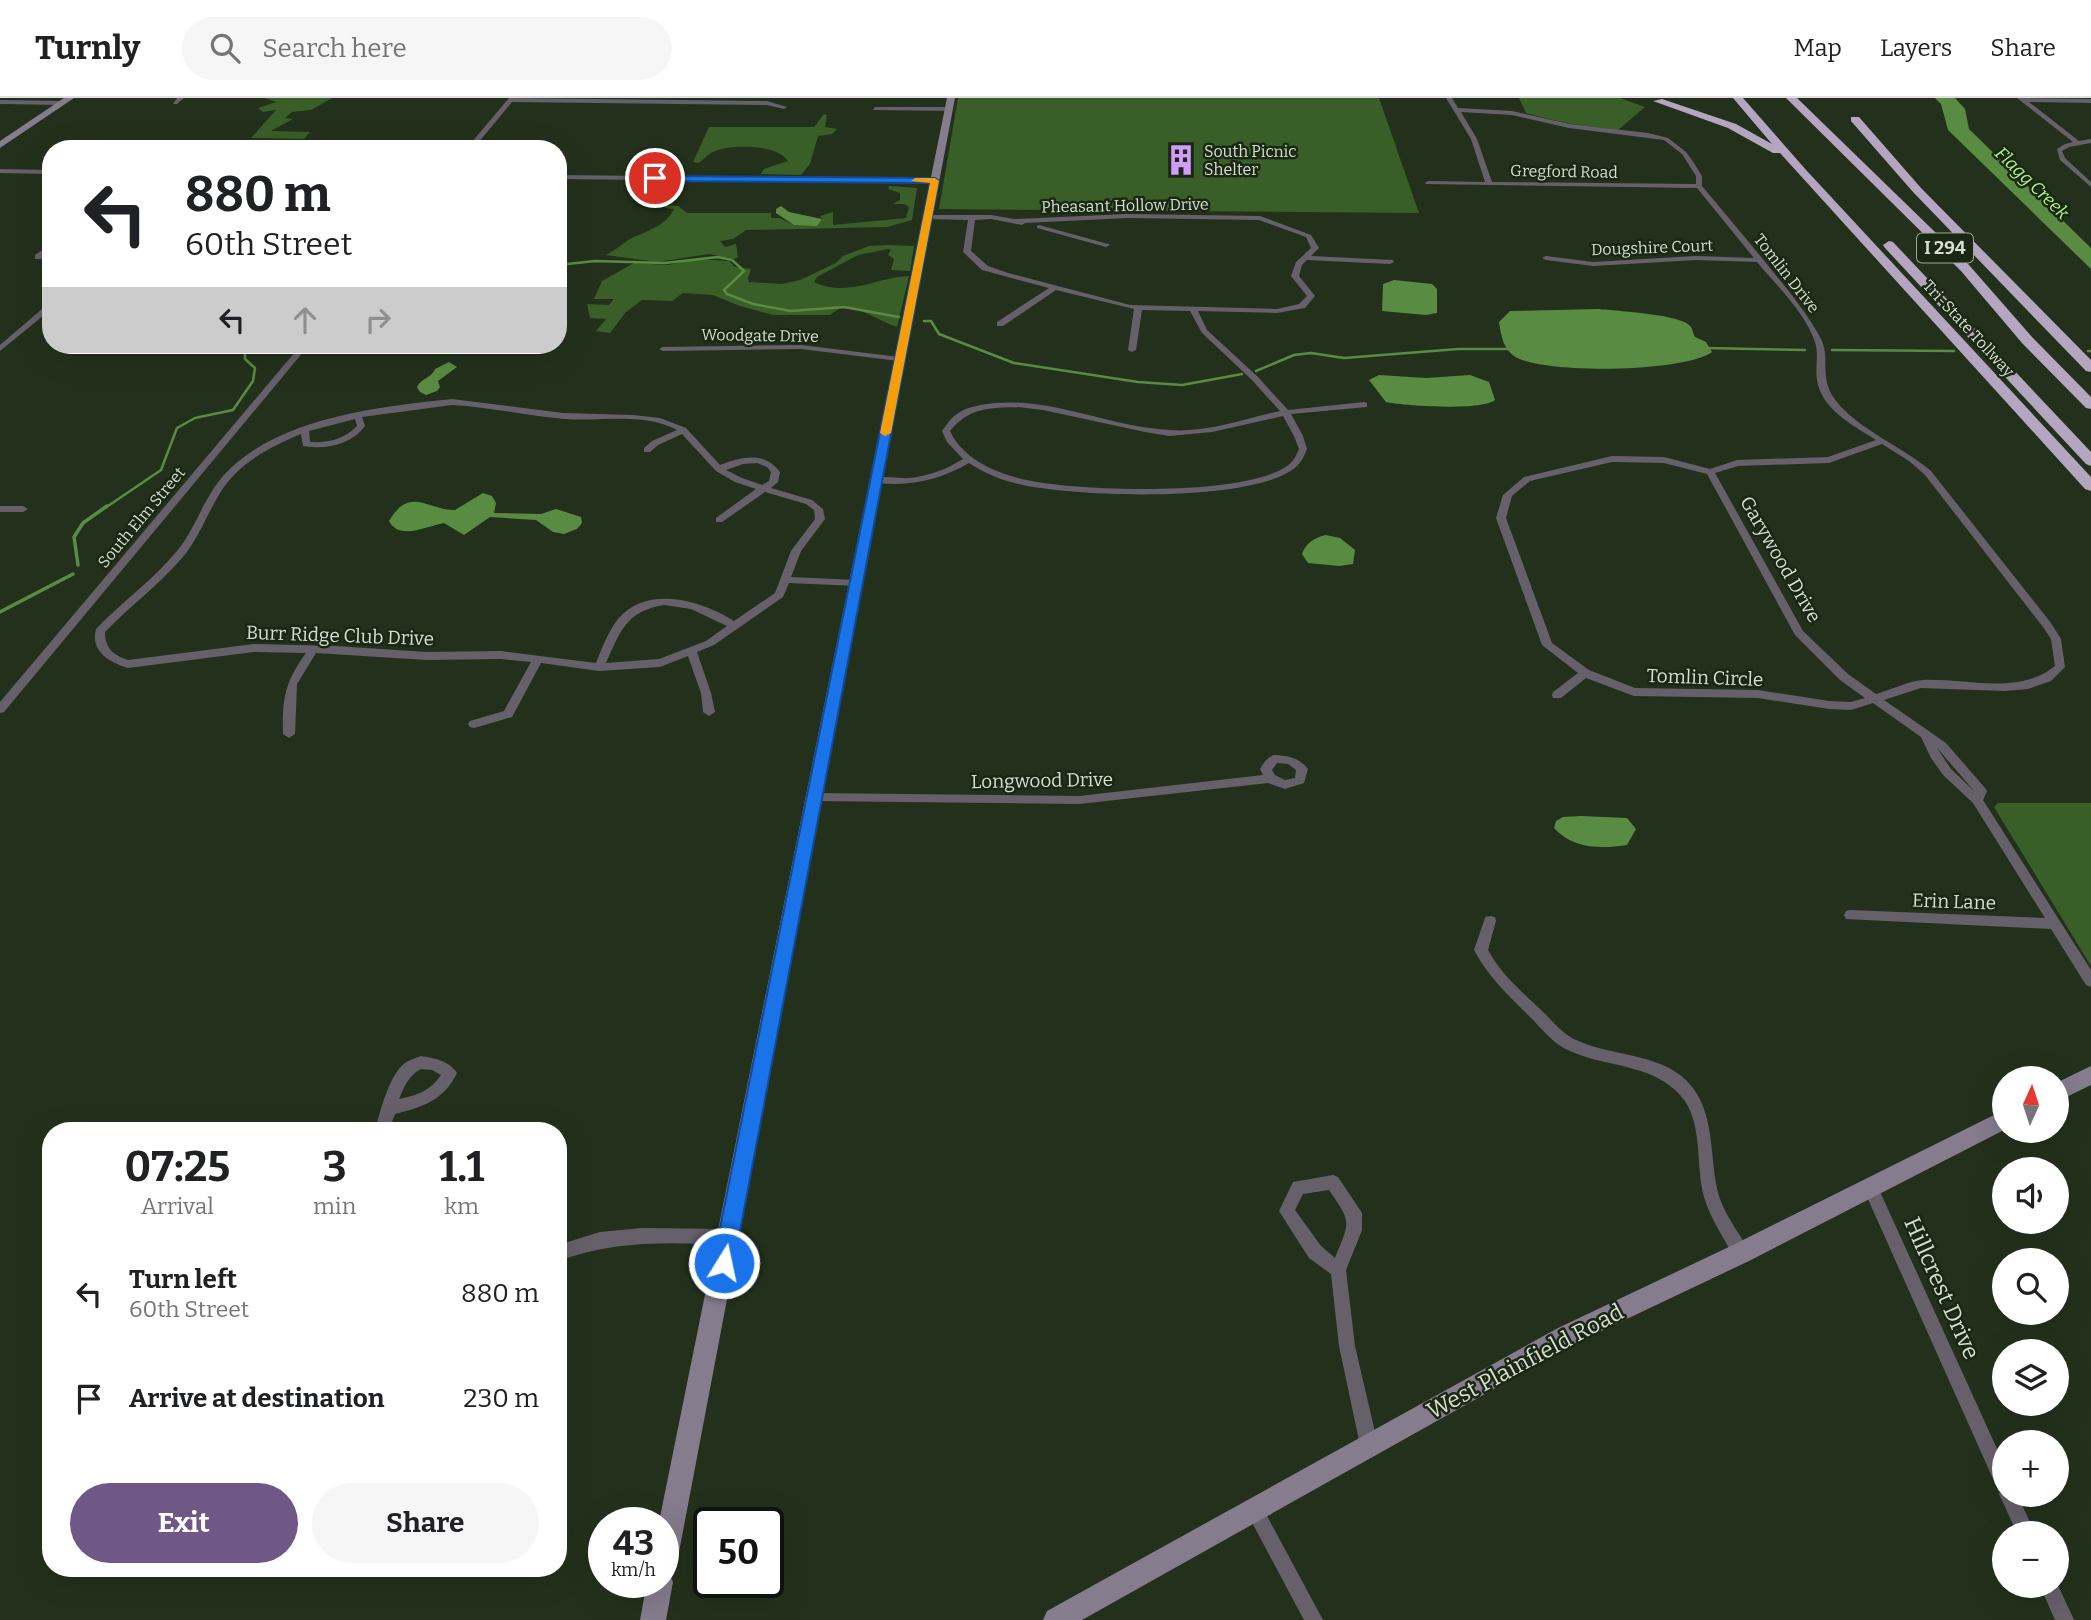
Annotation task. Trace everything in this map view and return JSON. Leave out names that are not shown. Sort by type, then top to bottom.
[{"type":"highway","name":"Tri-State Tollway","points":[[1738,98],[1802,173],[2091,485]]},
{"type":"highway","points":[[1751,98],[1806,157]]},
{"type":"highway","name":"Tri-State Tollway","points":[[1791,98],[1965,268],[2027,340],[2091,405]]},
{"type":"highway","points":[[1658,101],[1732,126],[1767,144],[1802,173]]},
{"type":"highway","points":[[1855,120],[1917,190],[2091,368]]},
{"type":"highway","name":"Tri-State Tollway","points":[[1842,197],[2091,461]]},
{"type":"highway","points":[[1965,268],[2091,381]]},
{"type":"main road","points":[[0,145],[66,100]]},
{"type":"main road","points":[[675,1507],[950,104]]},
{"type":"main road","points":[[2069,1086],[2091,1075]]},
{"type":"main road","name":"West Plainfield Road","points":[[1056,1620],[1566,1336],[1741,1253],[1992,1126]]},
{"type":"main road","points":[[653,1620],[657,1598]]},
{"type":"street","points":[[1449,98],[1474,139],[1489,184]]},
{"type":"street","points":[[477,140],[511,99],[767,103],[784,107]]},
{"type":"street","points":[[2021,99],[2091,101]]},
{"type":"street","points":[[2021,99],[2077,142]]},
{"type":"street","points":[[0,102],[66,100]]},
{"type":"street","points":[[875,108],[950,104]]},
{"type":"street","name":"Tomlin Drive","points":[[1456,110],[1512,113],[1569,126],[1648,135],[1666,139],[1684,153],[1699,176],[1699,187],[1805,316],[1820,343],[1824,391],[1847,418],[1912,459],[1939,486],[2048,625],[2056,639],[2060,667],[2047,678],[2028,685],[2005,687],[1921,684],[1894,690],[1875,698]]},
{"type":"street","points":[[2053,144],[2062,147],[2091,141]]},
{"type":"street","points":[[2062,147],[2059,150],[2062,159],[2091,185]]},
{"type":"street","points":[[0,171],[42,172]]},
{"type":"street","points":[[567,177],[935,181]]},
{"type":"street","name":"Gregford Road","points":[[1428,183],[1699,187]]},
{"type":"street","name":"Pheasant Hollow Drive","points":[[1053,226],[1140,216],[1260,218],[1309,236],[1315,248],[1307,258]]},
{"type":"street","name":"Pheasant Hollow Drive","points":[[928,217],[1016,221],[1053,226],[1106,245]]},
{"type":"street","points":[[972,218],[967,252],[995,272],[1108,304],[1138,308],[1277,311],[1302,306],[1311,296],[1295,276],[1299,264],[1307,258],[1390,262]]},
{"type":"street","points":[[38,257],[42,254]]},
{"type":"street","name":"Dougshire Court","points":[[1546,258],[1593,264],[1696,258],[1760,260]]},
{"type":"street","points":[[1000,324],[1053,289]]},
{"type":"street","points":[[1132,350],[1138,308]]},
{"type":"street","points":[[1194,310],[1196,321],[1206,335],[1235,360],[1286,413],[1303,449],[1299,460],[1287,470],[1268,478],[1226,486],[1152,491],[1056,488],[1006,477],[970,459],[948,439],[946,431],[956,418],[968,410],[995,406],[1026,406],[1059,411],[1171,433],[1225,426],[1286,413],[1316,408],[1364,405]]},
{"type":"street","points":[[0,349],[42,314]]},
{"type":"street","name":"Woodgate Drive","points":[[663,349],[810,348],[899,359]]},
{"type":"street","name":"South Elm Street","points":[[0,709],[297,354]]},
{"type":"street","name":"Burr Ridge Club Drive","points":[[487,404],[565,417],[643,417],[683,430],[719,469],[809,502],[818,509],[820,519],[796,551],[779,595],[709,643],[660,663],[599,667],[538,659],[241,649],[150,664],[128,664],[115,661],[103,651],[99,642],[100,631],[183,550],[228,475],[256,453],[305,431],[358,416],[424,405],[487,404]]},
{"type":"street","points":[[305,431],[306,444],[315,446],[336,442],[358,432],[361,426],[358,416]]},
{"type":"street","points":[[647,450],[655,443],[683,430]]},
{"type":"street","points":[[1713,470],[1751,462],[1829,460],[1883,441]]},
{"type":"street","points":[[876,480],[902,482],[925,479],[970,459]]},
{"type":"street","name":"Tomlin Circle","points":[[1713,470],[1664,460],[1612,459],[1527,479],[1508,495],[1501,519],[1547,645],[1585,673],[1634,692],[1758,694],[1852,706],[1875,698]]},
{"type":"street","points":[[719,469],[743,460],[757,460],[772,465],[776,472],[773,482],[719,520]]},
{"type":"street","name":"Garywood Drive","points":[[1713,470],[1799,633],[1821,657],[1926,736],[1931,749],[1962,790],[1977,800],[2091,981]]},
{"type":"street","points":[[0,509],[23,509]]},
{"type":"street","points":[[787,580],[858,583]]},
{"type":"street","points":[[599,667],[618,626],[636,609],[664,603],[695,604],[716,613],[733,625]]},
{"type":"street","points":[[289,734],[287,724],[292,699],[291,686],[313,650]]},
{"type":"street","points":[[692,652],[706,693],[709,712]]},
{"type":"street","points":[[474,724],[508,714],[538,659]]},
{"type":"street","points":[[1557,695],[1585,673]]},
{"type":"street","name":"Longwood Drive","points":[[814,797],[1079,800],[1270,778]]},
{"type":"street","name":"Erin Lane","points":[[1850,915],[2056,924]]},
{"type":"street","points":[[1490,921],[1481,950],[1487,962],[1500,982],[1558,1036],[1571,1045],[1604,1056],[1654,1068],[1672,1078],[1688,1094],[1699,1120],[1714,1206],[1741,1253]]},
{"type":"street","points":[[385,1122],[390,1108]]},
{"type":"street","points":[[1338,1270],[1315,1252],[1287,1211],[1298,1187],[1333,1182],[1354,1213],[1354,1230],[1338,1270],[1347,1346],[1369,1445]]},
{"type":"street","name":"Hillcrest Drive","points":[[1871,1188],[1992,1457]]},
{"type":"street","points":[[567,1250],[594,1240],[620,1235],[728,1237]]},
{"type":"street","points":[[1254,1509],[1314,1620]]},
{"type":"street","points":[[2054,1598],[2064,1620]]},
{"type":"shaded area","points":[[265,98],[332,98],[311,110],[292,112],[285,118],[293,119],[271,131],[310,132],[304,139],[251,138],[276,110],[263,112],[258,108],[276,102]]},
{"type":"shaded area","points":[[958,98],[1379,98],[1419,213],[939,209]]},
{"type":"shaded area","points":[[1519,98],[1620,98],[1645,107],[1618,130],[1564,123],[1526,113]]},
{"type":"shaded area","points":[[1935,98],[1955,98],[1965,109],[1969,129],[2091,248],[2091,269],[1948,130],[1941,104]]},
{"type":"shaded area","points":[[824,114],[827,115],[825,127],[837,129],[832,134],[818,136],[810,164],[801,175],[761,174],[764,169],[788,161],[774,151],[753,147],[721,149],[699,163],[693,162],[709,127],[814,127]]},
{"type":"shaded area","points":[[889,186],[917,188],[912,220],[887,227],[746,230],[733,239],[720,241],[725,247],[736,244],[738,257],[734,259],[709,254],[657,262],[606,255],[662,223],[674,209],[665,208],[665,205],[678,206],[687,213],[771,213],[771,218],[780,218],[794,225],[822,219],[820,216],[833,212],[833,225],[906,218],[909,207],[893,204],[900,200],[900,193],[888,189]]},
{"type":"shaded area","points":[[781,206],[789,212],[822,219],[817,226],[794,225],[776,213],[776,209]]},
{"type":"shaded area","points":[[869,246],[914,246],[910,271],[891,270],[894,259],[888,255],[891,250],[888,249],[858,255],[817,277],[814,282],[839,288],[909,276],[897,327],[857,309],[843,306],[830,315],[773,315],[713,295],[683,293],[672,301],[642,300],[626,312],[610,333],[596,331],[606,319],[590,318],[587,304],[609,305],[614,299],[594,299],[602,281],[634,263],[668,265],[695,259],[729,261],[735,267],[751,269],[749,282],[782,284],[800,280],[836,263],[843,256]]},
{"type":"shaded area","points":[[1394,280],[1432,284],[1437,289],[1437,313],[1426,315],[1382,311],[1383,284]]},
{"type":"shaded area","points":[[1599,309],[1676,319],[1691,327],[1695,337],[1706,342],[1712,352],[1697,359],[1645,367],[1614,369],[1553,366],[1514,356],[1505,345],[1499,322],[1510,311]]},
{"type":"shaded area","points":[[449,362],[457,367],[438,381],[440,387],[437,391],[426,395],[420,392],[417,387],[419,384],[435,369]]},
{"type":"shaded area","points":[[1379,375],[1426,378],[1470,375],[1489,382],[1495,400],[1460,407],[1386,402],[1369,380]]},
{"type":"shaded area","points":[[483,493],[492,496],[496,503],[494,513],[541,514],[556,509],[581,517],[582,523],[577,529],[564,534],[553,532],[536,520],[490,517],[464,535],[444,523],[406,531],[399,530],[389,521],[405,504],[420,502],[455,510]]},
{"type":"shaded area","points":[[1326,535],[1340,538],[1355,550],[1353,564],[1339,566],[1308,563],[1302,554],[1305,547],[1314,539]]},
{"type":"shaded area","points":[[1998,803],[2091,803],[2091,966],[1994,807]]},
{"type":"shaded area","points":[[1563,817],[1627,818],[1636,829],[1627,845],[1597,847],[1579,844],[1554,828],[1556,821]]},
{"type":"waterway","points":[[567,264],[595,261],[665,263],[718,257],[732,260],[744,271],[724,290],[727,294],[753,304],[791,311],[844,307],[899,317]]},
{"type":"waterway","points":[[924,321],[931,321],[939,334],[1014,363],[1138,382],[1182,385],[1242,374]]},
{"type":"waterway","points":[[1704,348],[1805,350]]},
{"type":"waterway","points":[[1256,371],[1294,355],[1311,353],[1344,358],[1458,349],[1510,349]]},
{"type":"waterway","points":[[1832,350],[1954,351]]},
{"type":"waterway","points":[[105,508],[161,470],[177,428],[195,418],[233,410],[253,381],[255,368],[245,359],[245,354]]},
{"type":"waterway","points":[[78,565],[74,537],[83,523],[107,506]]},
{"type":"waterway","points":[[0,612],[73,574]]},
{"type":"slow traffic","points":[[885,433],[935,181],[915,181]]},
{"type":"place","name":"South Picnic Shelter","points":[[1181,160]]},
{"type":"route","points":[[655,178],[935,181],[724,1263]]},
{"type":"water label","name":"Flagg Creek","points":[[2032,183]]}]
